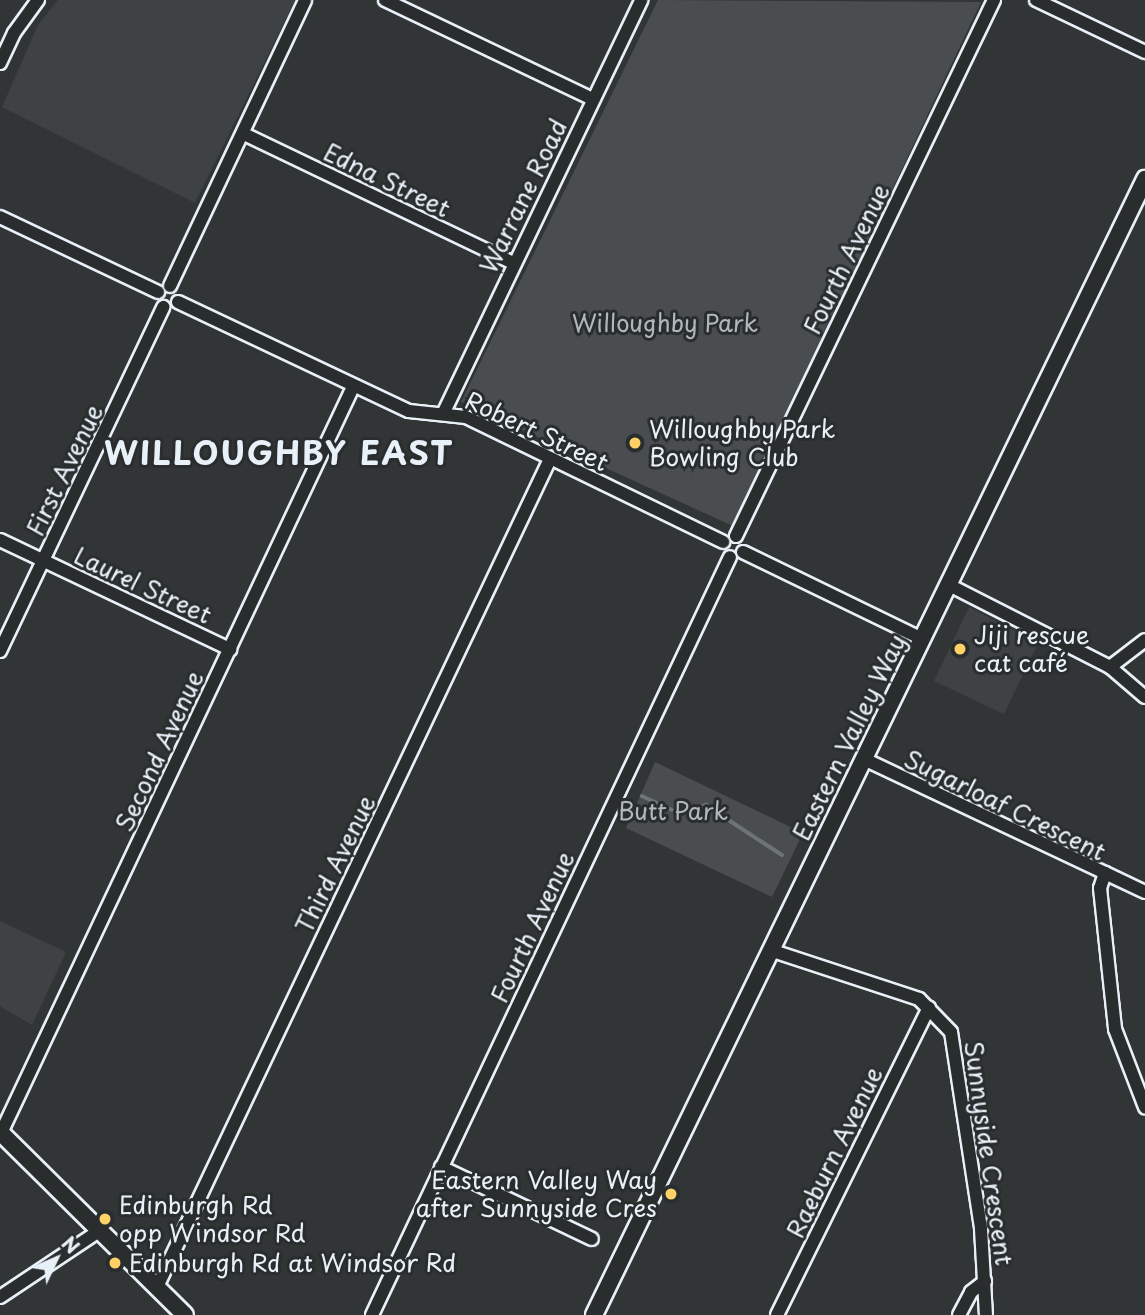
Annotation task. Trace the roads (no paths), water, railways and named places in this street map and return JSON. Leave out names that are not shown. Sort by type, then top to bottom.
[{"type":"main road","name":"Eastern Valley Way","points":[[594,1315],[1145,179]]},
{"type":"main road","points":[[1,1133],[185,1315]]},
{"type":"street","points":[[0,64],[14,33],[38,0]]},
{"type":"street","points":[[158,292],[170,286],[305,0]]},
{"type":"street","points":[[385,0],[593,99]]},
{"type":"street","name":"Warrane Road","points":[[444,412],[513,263],[642,0]]},
{"type":"street","name":"Fourth Avenue","points":[[736,536],[994,0]]},
{"type":"street","points":[[1036,0],[1145,52]]},
{"type":"street","name":"Edna Street","points":[[244,134],[513,263]]},
{"type":"street","points":[[0,217],[158,292],[163,307],[173,307],[178,302],[177,290],[170,286]]},
{"type":"street","name":"Robert Street","points":[[178,302],[353,387],[410,411],[444,412],[466,417],[723,542]]},
{"type":"street","name":"First Avenue","points":[[0,651],[163,307]]},
{"type":"street","name":"Second Avenue","points":[[1,1133],[353,387]]},
{"type":"street","name":"Third Avenue","points":[[157,1287],[550,459]]},
{"type":"street","points":[[743,552],[743,540],[736,536],[723,542],[730,557],[743,552],[922,639]]},
{"type":"street","name":"Laurel Street","points":[[0,540],[230,649]]},
{"type":"street","name":"Fourth Avenue","points":[[372,1315],[730,557]]},
{"type":"street","points":[[949,585],[1110,667],[1145,697]]},
{"type":"street","points":[[1110,667],[1145,640]]},
{"type":"street","name":"Sugarloaf Crescent","points":[[863,758],[1105,873],[1100,888],[1115,1029],[1145,1107]]},
{"type":"street","points":[[1105,873],[1145,892]]},
{"type":"street","name":"Sunnyside Crescent","points":[[770,950],[908,995],[929,1007],[944,1022],[953,1043],[985,1280],[986,1315]]},
{"type":"street","name":"Raeburn Avenue","points":[[776,1315],[929,1007]]},
{"type":"street","points":[[441,1167],[592,1239]]},
{"type":"street","points":[[0,1297],[99,1231]]},
{"type":"street","points":[[959,1315],[971,1292],[985,1280]]},
{"type":"waterway","points":[[642,796],[681,814],[706,805],[782,855]]},
{"type":"place","name":"Willoughby Park Bowling Club","points":[[635,443]]},
{"type":"place","name":"Jiji rescue cat café","points":[[960,649]]},
{"type":"place","name":"Eastern Valley Way after Sunnyside Cres","points":[[671,1194]]},
{"type":"place","name":"Edinburgh Rd opp Windsor Rd","points":[[105,1219]]},
{"type":"place","name":"Edinburgh Rd at Windsor Rd","points":[[115,1263]]},
{"type":"district","name":"WILLOUGHBY EAST","points":[[279,452]]},
{"type":"park label","name":"Willoughby Park","points":[[665,323]]},
{"type":"park label","name":"Butt Park","points":[[673,811]]}]
